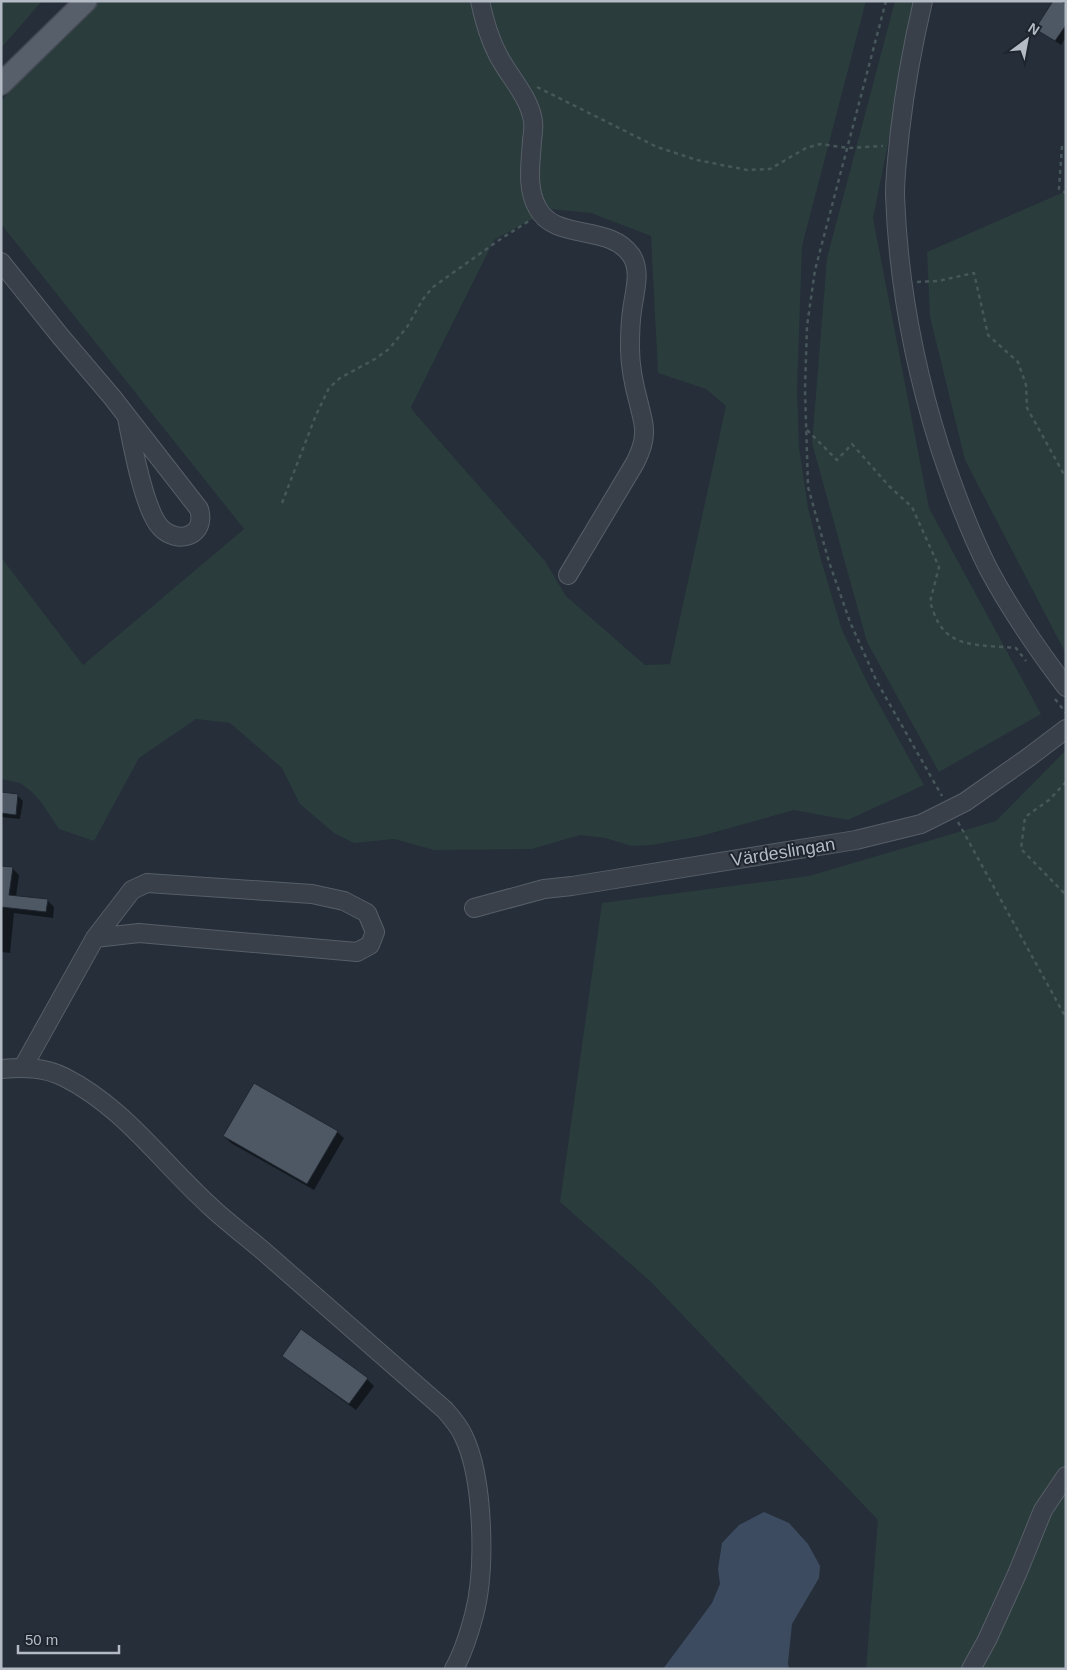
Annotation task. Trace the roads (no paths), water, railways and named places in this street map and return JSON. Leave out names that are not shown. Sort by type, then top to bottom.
[{"type":"main road","points":[[1,84],[86,1]]},
{"type":"street","points":[[480,1],[498,56],[530,108],[534,125],[530,188],[536,207],[541,214],[561,227],[597,234],[611,239],[621,245],[631,255],[636,266],[630,365],[645,433],[642,448],[635,463],[568,575]]},
{"type":"street","points":[[923,1],[905,92],[895,194],[903,282],[912,346],[928,410],[965,519],[990,571],[1041,655],[1060,692]]},
{"type":"street","points":[[1,262],[60,337],[107,391],[199,509],[202,519],[198,528],[191,534],[182,537],[171,535],[161,528],[154,517],[135,458],[127,418]]},
{"type":"street","name":"Värdeslingan","points":[[474,908],[544,889],[582,885],[856,840],[921,824],[966,802],[1066,729]]},
{"type":"street","points":[[23,1067],[95,938],[132,890],[147,883],[312,894],[344,901],[367,913],[375,932],[370,945],[357,952],[139,933],[95,938]]},
{"type":"street","points":[[1,1069],[23,1067],[40,1069],[64,1077],[107,1103],[150,1143],[171,1168],[212,1208],[446,1410],[455,1421],[470,1450],[475,1471],[479,1500],[481,1570],[475,1614],[460,1658],[454,1669]]},
{"type":"street","points":[[972,1669],[1010,1590],[1043,1510],[1066,1476]]},
{"type":"water","points":[[764,1512],[789,1523],[808,1544],[820,1566],[819,1578],[792,1624],[789,1669],[663,1669],[712,1603],[720,1584],[718,1569],[722,1543],[739,1525]]}]
